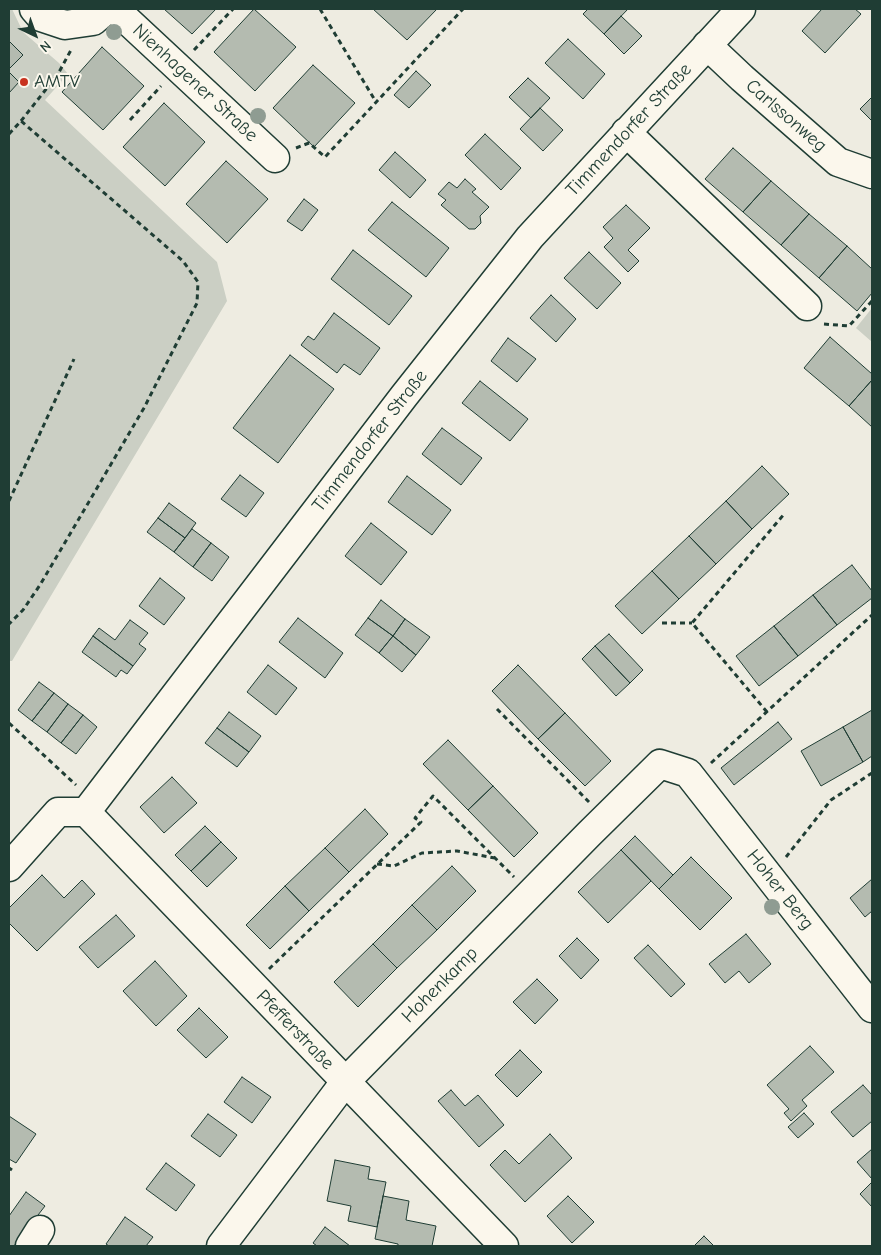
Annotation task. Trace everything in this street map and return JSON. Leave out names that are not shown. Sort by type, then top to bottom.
[{"type":"street","points":[[34,9],[41,17],[65,25],[93,21],[107,9]]},
{"type":"street","name":"Nienhagener Straße","points":[[115,9],[275,158]]},
{"type":"street","name":"Timmendorfer Straße","points":[[90,807],[404,396],[524,244],[740,9]]},
{"type":"street","name":"Carlssonweg","points":[[708,45],[742,78],[838,162],[872,174]]},
{"type":"street","points":[[626,132],[806,306]]},
{"type":"street","name":"Hohenkamp","points":[[222,1246],[345,1082],[605,818],[660,764],[691,776]]},
{"type":"street","name":"Hoher Berg","points":[[691,776],[872,1008]]},
{"type":"street","points":[[9,868],[58,812],[90,807]]},
{"type":"street","name":"Pfefferstraße","points":[[90,807],[252,985],[504,1246]]},
{"type":"path","points":[[320,9],[376,102]]},
{"type":"path","points":[[309,143],[325,157],[463,9]]},
{"type":"path","points":[[9,134],[58,74],[85,23]]},
{"type":"path","points":[[9,624],[23,610],[40,585],[144,408],[197,303],[198,282],[183,261],[21,120]]},
{"type":"path","points":[[806,306],[806,322],[849,326],[872,301]]},
{"type":"path","points":[[9,501],[74,359]]},
{"type":"path","points":[[662,624],[692,623],[785,513]]},
{"type":"path","points":[[691,776],[766,712],[872,615]]},
{"type":"path","points":[[692,623],[766,712]]},
{"type":"path","points":[[497,709],[605,818]]},
{"type":"path","points":[[9,723],[90,807]]},
{"type":"path","points":[[770,878],[831,800],[872,773]]},
{"type":"path","points":[[252,985],[420,822],[415,818],[433,796],[531,893]]},
{"type":"path","points":[[377,864],[394,866],[422,853],[458,850],[496,859]]},
{"type":"shaded area","points":[[9,9],[12,9],[23,32],[59,63],[68,74],[45,100],[217,262],[227,301],[12,661],[9,661]]},
{"type":"shaded area","points":[[872,308],[872,342],[856,328]]},
{"type":"building","points":[[164,9],[216,9],[192,34]]},
{"type":"building","points":[[254,9],[296,47],[255,91],[214,52]]},
{"type":"building","points":[[373,9],[437,9],[407,40]]},
{"type":"building","points":[[588,9],[628,9],[604,34],[583,14]]},
{"type":"building","points":[[822,9],[855,9],[861,14],[825,53],[802,31]]},
{"type":"building","points":[[621,16],[642,36],[624,54],[604,34]]},
{"type":"building","points":[[568,39],[605,74],[583,99],[545,63]]},
{"type":"building","points":[[9,41],[23,55],[9,69]]},
{"type":"building","points":[[102,47],[144,86],[103,130],[62,92]]},
{"type":"building","points":[[313,65],[355,103],[314,147],[273,108]]},
{"type":"building","points":[[416,71],[431,85],[409,108],[394,95]]},
{"type":"building","points":[[9,72],[19,82],[9,93]]},
{"type":"building","points":[[528,78],[550,98],[531,118],[509,97]]},
{"type":"building","points":[[872,97],[872,121],[860,109]]},
{"type":"building","points":[[164,103],[205,142],[165,186],[123,147]]},
{"type":"building","points":[[540,108],[563,130],[543,151],[520,129]]},
{"type":"building","points":[[485,134],[521,168],[501,190],[465,155]]},
{"type":"building","points":[[733,148],[771,181],[743,212],[705,179]]},
{"type":"building","points":[[395,152],[426,180],[410,198],[379,170]]},
{"type":"building","points":[[226,161],[268,199],[227,243],[186,204]]},
{"type":"building","points":[[465,179],[476,189],[472,192],[489,207],[480,216],[481,223],[475,229],[469,229],[441,205],[446,200],[438,194],[449,182],[457,188]]},
{"type":"building","points":[[771,181],[809,214],[781,245],[743,212]]},
{"type":"building","points":[[304,199],[318,210],[302,231],[287,221]]},
{"type":"building","points":[[392,202],[449,248],[426,277],[368,230]]},
{"type":"building","points":[[626,205],[650,228],[628,250],[639,261],[628,272],[604,247],[613,238],[603,227]]},
{"type":"building","points":[[809,214],[847,246],[819,278],[781,245]]},
{"type":"building","points":[[847,246],[872,269],[872,293],[857,311],[819,278]]},
{"type":"building","points":[[353,250],[412,296],[389,325],[331,279]]},
{"type":"building","points":[[589,252],[621,283],[597,309],[564,278]]},
{"type":"building","points":[[551,295],[576,319],[556,342],[530,318]]},
{"type":"building","points":[[334,313],[380,348],[360,375],[344,364],[337,373],[301,345],[308,336],[314,340]]},
{"type":"building","points":[[830,337],[872,374],[872,380],[849,406],[804,368]]},
{"type":"building","points":[[508,338],[536,359],[517,382],[491,361]]},
{"type":"building","points":[[290,355],[334,389],[278,463],[233,428]]},
{"type":"building","points":[[872,380],[872,427],[849,406]]},
{"type":"building","points":[[480,381],[528,419],[510,441],[462,403]]},
{"type":"building","points":[[442,428],[482,458],[461,485],[422,454]]},
{"type":"building","points":[[762,466],[789,494],[752,529],[726,501]]},
{"type":"building","points":[[240,475],[264,493],[246,517],[221,499]]},
{"type":"building","points":[[407,476],[451,510],[432,535],[388,502]]},
{"type":"building","points":[[726,501],[752,529],[716,564],[689,536]]},
{"type":"building","points":[[169,503],[196,523],[185,538],[158,518]]},
{"type":"building","points":[[158,518],[185,538],[174,552],[147,532]]},
{"type":"building","points":[[371,523],[407,552],[381,585],[345,556]]},
{"type":"building","points":[[192,529],[211,543],[193,567],[174,552]]},
{"type":"building","points":[[689,536],[716,564],[679,599],[652,571]]},
{"type":"building","points":[[211,543],[229,557],[212,581],[193,567]]},
{"type":"building","points":[[852,565],[872,591],[872,598],[837,625],[813,595]]},
{"type":"building","points":[[652,571],[679,599],[642,634],[615,606]]},
{"type":"building","points":[[160,578],[185,598],[164,625],[139,606]]},
{"type":"building","points":[[813,595],[837,625],[798,656],[774,626]]},
{"type":"building","points":[[381,600],[405,619],[393,636],[368,618]]},
{"type":"building","points":[[298,618],[343,653],[325,678],[279,642]]},
{"type":"building","points":[[368,618],[393,636],[379,653],[355,635]]},
{"type":"building","points":[[405,619],[430,637],[416,655],[393,636]]},
{"type":"building","points":[[130,620],[148,633],[139,644],[146,649],[133,666],[93,636],[99,628],[115,640]]},
{"type":"building","points":[[774,626],[798,656],[759,686],[736,656]]},
{"type":"building","points":[[609,634],[643,670],[630,683],[595,646]]},
{"type":"building","points":[[93,636],[133,666],[127,674],[121,670],[116,677],[82,652]]},
{"type":"building","points":[[393,636],[416,655],[402,672],[379,653]]},
{"type":"building","points":[[595,646],[630,683],[616,696],[582,659]]},
{"type":"building","points":[[268,665],[297,688],[276,715],[247,692]]},
{"type":"building","points":[[518,665],[565,713],[538,739],[492,691]]},
{"type":"building","points":[[39,682],[54,693],[32,721],[18,710]]},
{"type":"building","points":[[54,693],[68,704],[47,732],[32,721]]},
{"type":"building","points":[[68,704],[83,715],[61,743],[47,732]]},
{"type":"building","points":[[872,710],[872,756],[863,762],[843,727]]},
{"type":"building","points":[[229,712],[261,736],[249,752],[217,728]]},
{"type":"building","points":[[565,713],[611,761],[585,786],[538,739]]},
{"type":"building","points":[[83,715],[97,727],[76,754],[61,743]]},
{"type":"building","points":[[778,722],[792,739],[734,785],[721,768]]},
{"type":"building","points":[[843,727],[863,762],[821,786],[801,751]]},
{"type":"building","points":[[217,728],[249,752],[237,767],[205,743]]},
{"type":"building","points":[[448,740],[493,786],[468,810],[423,764]]},
{"type":"building","points":[[172,777],[197,803],[164,833],[140,807]]},
{"type":"building","points":[[493,786],[538,833],[514,857],[468,810]]},
{"type":"building","points":[[365,809],[388,834],[349,872],[325,848]]},
{"type":"building","points":[[205,826],[221,842],[191,871],[175,855]]},
{"type":"building","points":[[635,836],[673,875],[659,889],[621,850]]},
{"type":"building","points":[[221,842],[237,858],[207,887],[191,871]]},
{"type":"building","points":[[325,848],[349,872],[309,911],[285,886]]},
{"type":"building","points":[[621,850],[651,881],[608,923],[578,892]]},
{"type":"building","points":[[691,857],[732,898],[700,930],[659,889]]},
{"type":"building","points":[[452,866],[476,891],[437,930],[412,905]]},
{"type":"building","points":[[42,875],[64,898],[82,880],[95,894],[37,951],[9,923],[9,908]]},
{"type":"building","points":[[872,879],[872,911],[865,917],[850,898]]},
{"type":"building","points":[[285,886],[309,911],[270,949],[246,925]]},
{"type":"building","points":[[412,905],[437,930],[397,968],[373,944]]},
{"type":"building","points":[[116,915],[135,936],[98,968],[79,947]]},
{"type":"building","points":[[746,934],[771,964],[749,983],[739,971],[725,983],[709,964]]},
{"type":"building","points":[[577,938],[599,960],[581,979],[559,956]]},
{"type":"building","points":[[373,944],[397,968],[358,1007],[334,982]]},
{"type":"building","points":[[648,945],[685,984],[671,997],[634,958]]},
{"type":"building","points":[[155,961],[187,996],[156,1026],[123,991]]},
{"type":"building","points":[[537,979],[558,1000],[535,1024],[513,1002]]},
{"type":"building","points":[[199,1008],[228,1037],[206,1058],[177,1030]]},
{"type":"building","points":[[810,1046],[834,1072],[802,1100],[807,1106],[791,1121],[784,1113],[789,1109],[767,1085]]},
{"type":"building","points":[[520,1050],[542,1072],[517,1097],[495,1075]]},
{"type":"building","points":[[242,1077],[271,1097],[252,1123],[224,1102]]},
{"type":"building","points":[[863,1085],[872,1095],[872,1121],[853,1137],[831,1112]]},
{"type":"building","points":[[451,1090],[465,1106],[478,1095],[504,1125],[479,1147],[438,1101]]},
{"type":"building","points":[[804,1113],[814,1124],[798,1138],[788,1127]]},
{"type":"building","points":[[208,1114],[237,1135],[220,1157],[191,1136]]},
{"type":"building","points":[[9,1116],[36,1134],[16,1163],[9,1159]]},
{"type":"building","points":[[550,1134],[572,1158],[525,1202],[490,1165],[505,1150],[519,1164]]},
{"type":"building","points":[[872,1149],[872,1179],[857,1162]]},
{"type":"building","points":[[335,1160],[370,1167],[368,1179],[386,1182],[377,1227],[348,1221],[351,1206],[327,1201]]},
{"type":"building","points":[[166,1163],[195,1185],[176,1211],[146,1189]]},
{"type":"building","points":[[872,1182],[872,1207],[860,1194]]},
{"type":"building","points":[[26,1192],[45,1206],[14,1246],[9,1246],[9,1216]]},
{"type":"building","points":[[383,1196],[409,1201],[406,1220],[436,1226],[432,1246],[398,1246],[398,1244],[375,1239]]},
{"type":"building","points":[[568,1196],[594,1222],[572,1243],[547,1216]]},
{"type":"building","points":[[125,1217],[153,1237],[146,1246],[109,1246],[106,1244]]},
{"type":"building","points":[[325,1227],[350,1246],[317,1246],[313,1243]]},
{"type":"building","points":[[704,1236],[714,1246],[694,1246]]},
{"type":"place","name":"AMTV","points":[[24,82]]}]
